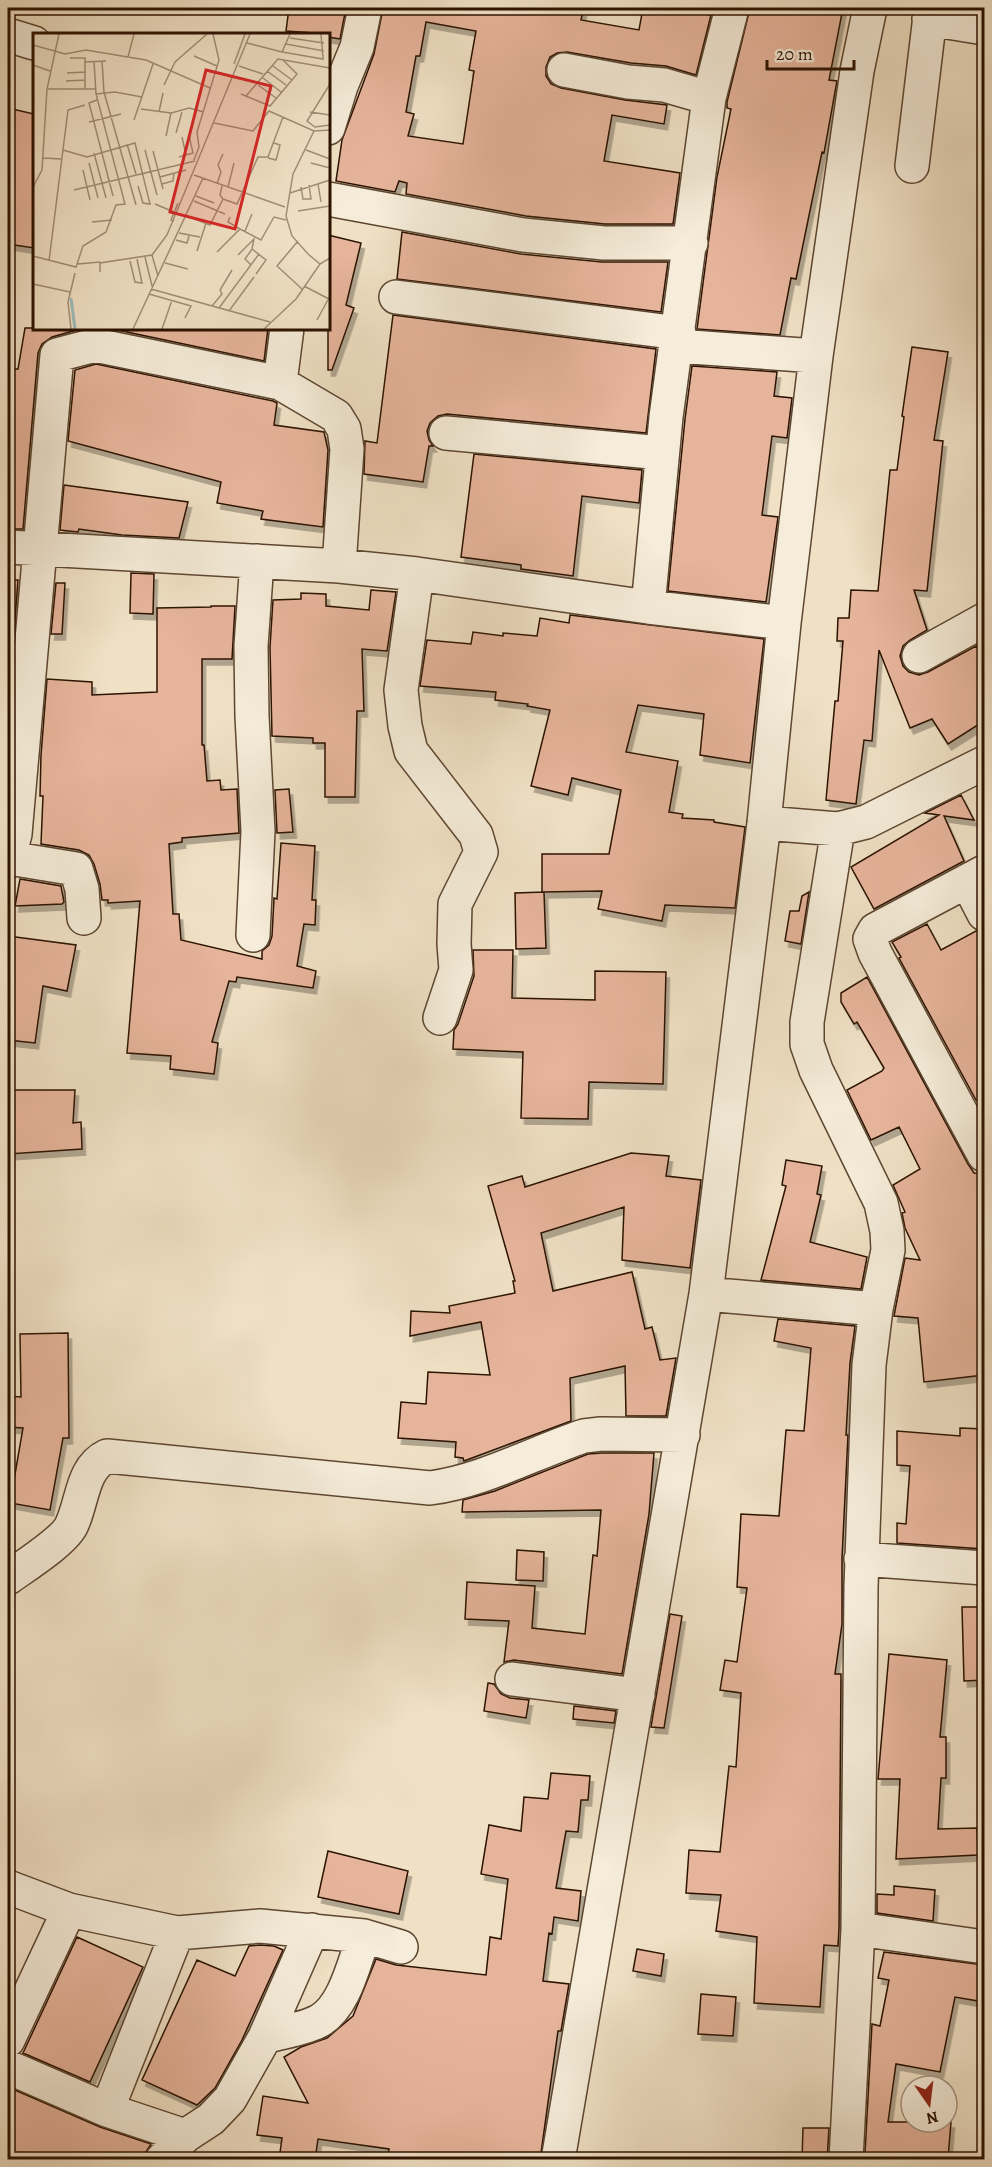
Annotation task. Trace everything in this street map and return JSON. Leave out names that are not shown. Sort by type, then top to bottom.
[{"type":"street","points":[[330,122],[357,47],[366,8]]},
{"type":"street","points":[[648,607],[662,453],[709,98],[726,8]]},
{"type":"street","points":[[558,2160],[706,1294],[764,824],[784,623],[816,356],[857,71],[870,8]]},
{"type":"street","points":[[912,166],[930,13],[984,28]]},
{"type":"street","points":[[8,35],[33,43]]},
{"type":"street","points":[[564,70],[628,82],[664,85],[709,98]]},
{"type":"street","points":[[330,199],[523,235],[604,243],[691,243]]},
{"type":"street","points":[[396,297],[678,340],[816,356]]},
{"type":"street","points":[[280,383],[287,330]]},
{"type":"street","points":[[84,918],[82,889],[76,869],[8,860],[15,834],[57,356],[95,345],[280,383],[336,416],[344,429],[347,449],[339,566]]},
{"type":"street","points":[[446,433],[662,453]]},
{"type":"street","points":[[8,547],[339,566],[417,573],[648,607],[784,623]]},
{"type":"street","points":[[253,935],[258,831],[251,646],[257,561]]},
{"type":"street","points":[[417,573],[401,690],[407,735],[411,752],[476,835],[481,852],[454,904],[456,970],[440,1018]]},
{"type":"street","points":[[919,656],[984,620]]},
{"type":"street","points":[[764,824],[838,829],[866,822],[984,763]]},
{"type":"street","points":[[838,829],[807,1022],[807,1044],[816,1070],[881,1203],[887,1231],[888,1250],[876,1309],[869,1365],[861,1559],[858,1929],[846,2160]]},
{"type":"street","points":[[984,914],[976,877],[874,930],[870,939],[875,953],[984,1155]]},
{"type":"street","points":[[706,1294],[876,1309]]},
{"type":"street","points":[[8,1578],[63,1537],[72,1527],[89,1472],[96,1461],[107,1456],[430,1488],[460,1482],[584,1436],[601,1434],[683,1435]]},
{"type":"street","points":[[861,1559],[984,1568]]},
{"type":"street","points":[[512,1679],[638,1695]]},
{"type":"street","points":[[8,1887],[69,1910],[177,1933],[260,1926],[364,1936],[401,1947]]},
{"type":"street","points":[[8,2040],[69,1910]]},
{"type":"street","points":[[858,1929],[984,1947]]},
{"type":"street","points":[[162,2160],[185,2136],[211,2119],[230,2098],[265,2037],[312,1930]]},
{"type":"street","points":[[107,2110],[177,1933]]},
{"type":"street","points":[[265,2037],[319,2022],[333,2010],[340,1999],[364,1936]]},
{"type":"street","points":[[8,2067],[107,2110],[185,2136]]},
{"type":"building","points":[[289,8],[346,8],[340,39],[330,37],[330,33],[286,31]]},
{"type":"building","points":[[383,8],[561,8],[583,11],[581,20],[639,30],[643,8],[665,8],[711,15],[696,75],[666,66],[631,63],[567,52],[557,53],[550,57],[546,67],[546,76],[551,84],[561,88],[667,105],[664,124],[612,115],[604,161],[680,173],[673,224],[605,224],[526,216],[406,194],[407,183],[399,181],[395,192],[336,181],[342,140],[374,54]],"holes":[[[426,22],[476,31],[469,70],[474,71],[463,144],[408,136],[414,114],[406,112],[416,56],[420,56]]]},
{"type":"building","points":[[750,8],[843,8],[829,80],[837,81],[824,153],[822,152],[796,279],[791,278],[780,335],[697,329],[717,177],[731,109],[727,108],[727,102]]},
{"type":"building","points":[[8,108],[33,114],[33,248],[8,244]]},
{"type":"building","points":[[402,232],[521,254],[602,262],[668,262],[661,312],[397,279]]},
{"type":"building","points":[[330,235],[361,243],[346,305],[354,308],[332,370],[328,370]]},
{"type":"building","points":[[393,315],[656,349],[646,433],[447,414],[438,416],[430,423],[427,431],[433,446],[429,446],[423,482],[364,474],[365,441],[377,443]]},
{"type":"building","points":[[25,328],[77,330],[52,337],[42,344],[38,353],[23,529],[8,529],[8,369],[18,369]]},
{"type":"building","points":[[117,330],[268,330],[264,361]]},
{"type":"building","points":[[912,347],[948,352],[934,440],[943,441],[927,591],[914,590],[927,630],[903,646],[900,656],[903,666],[909,672],[919,675],[976,646],[984,661],[984,721],[948,744],[932,719],[910,728],[879,650],[872,741],[864,740],[856,804],[826,800],[843,641],[837,641],[838,618],[849,618],[851,590],[878,591],[890,470],[897,470]]},
{"type":"building","points":[[96,364],[273,401],[277,403],[274,425],[324,432],[328,450],[323,527],[261,519],[263,511],[217,503],[221,482],[68,441],[75,370]]},
{"type":"building","points":[[692,366],[777,372],[774,396],[792,398],[787,438],[772,436],[762,515],[778,517],[766,602],[668,591]]},
{"type":"building","points":[[474,454],[642,470],[639,503],[582,496],[573,576],[521,569],[521,565],[461,557]]},
{"type":"building","points":[[64,485],[188,502],[179,538],[122,535],[79,529],[78,532],[60,530]]},
{"type":"building","points":[[131,573],[154,574],[153,614],[130,613]]},
{"type":"building","points":[[8,580],[18,580],[14,632],[8,632]]},
{"type":"building","points":[[56,583],[65,583],[62,634],[51,634]]},
{"type":"building","points":[[371,590],[396,592],[387,651],[362,649],[364,711],[357,711],[355,797],[325,797],[325,743],[313,743],[313,738],[272,736],[270,647],[273,600],[301,599],[301,593],[326,594],[326,606],[369,610]]},
{"type":"building","points":[[235,606],[232,659],[202,659],[202,745],[204,745],[207,781],[220,780],[221,790],[237,789],[239,833],[182,838],[182,842],[169,844],[173,914],[179,914],[181,940],[262,959],[262,951],[269,945],[272,936],[281,843],[315,846],[312,900],[316,900],[315,925],[304,924],[297,966],[316,971],[313,988],[237,977],[236,982],[229,981],[212,1042],[218,1043],[214,1074],[170,1069],[171,1056],[127,1053],[140,901],[108,903],[108,900],[102,900],[100,884],[89,855],[79,850],[41,844],[43,796],[40,796],[47,679],[92,682],[92,695],[157,692],[157,608]]},
{"type":"building","points":[[570,615],[764,639],[750,763],[700,755],[704,714],[638,705],[626,752],[678,761],[669,812],[683,814],[682,818],[714,820],[714,822],[745,827],[735,908],[665,905],[662,921],[598,909],[602,891],[542,892],[542,854],[609,854],[621,790],[572,778],[568,795],[531,786],[550,710],[527,706],[528,704],[495,700],[496,692],[420,686],[427,640],[471,644],[473,632],[503,636],[503,633],[537,636],[540,618],[569,623]]},
{"type":"building","points":[[289,789],[293,832],[277,833],[275,790]]},
{"type":"building","points":[[961,795],[974,820],[944,816],[964,861],[874,909],[851,867],[939,815],[925,813]]},
{"type":"building","points":[[20,879],[61,886],[64,902],[62,904],[15,906]]},
{"type":"building","points":[[544,892],[546,948],[516,949],[515,893]]},
{"type":"building","points":[[809,892],[801,944],[785,941],[790,911],[799,911],[802,896]]},
{"type":"building","points":[[927,924],[941,950],[976,931],[984,933],[984,1096],[976,1100],[892,942]]},
{"type":"building","points":[[8,936],[76,945],[67,991],[43,986],[35,1043],[8,1040]]},
{"type":"building","points":[[473,950],[513,950],[512,998],[595,1000],[595,971],[666,972],[663,1084],[589,1082],[588,1119],[521,1118],[523,1052],[453,1049],[454,1030],[474,976]]},
{"type":"building","points":[[867,977],[968,1164],[974,1173],[984,1174],[984,1375],[924,1382],[918,1318],[894,1316],[905,1258],[920,1260],[905,1228],[902,1213],[905,1212],[893,1185],[920,1169],[899,1127],[871,1140],[847,1090],[884,1068],[857,1022],[854,1024],[841,1002],[841,993]]},
{"type":"building","points":[[8,1090],[75,1090],[73,1123],[81,1122],[82,1149],[8,1154]]},
{"type":"building","points":[[631,1153],[669,1156],[666,1176],[701,1180],[690,1268],[622,1260],[624,1207],[541,1233],[553,1291],[632,1272],[645,1329],[652,1327],[660,1360],[676,1358],[666,1416],[626,1416],[625,1366],[570,1378],[571,1421],[464,1461],[463,1458],[455,1457],[456,1442],[398,1438],[401,1402],[426,1404],[428,1372],[490,1375],[481,1322],[410,1336],[411,1311],[450,1313],[449,1306],[515,1293],[513,1281],[515,1281],[488,1186],[522,1176],[525,1187]]},
{"type":"building","points":[[786,1160],[822,1166],[817,1194],[821,1195],[810,1242],[867,1257],[861,1289],[761,1280],[786,1186],[782,1185]]},
{"type":"building","points":[[778,1319],[855,1326],[850,1363],[846,1435],[848,1435],[842,1558],[842,1624],[835,1674],[841,1674],[839,1928],[838,1946],[824,1945],[820,2007],[754,2003],[757,1937],[716,1931],[721,1895],[686,1893],[689,1850],[720,1852],[729,1766],[736,1767],[741,1693],[720,1690],[725,1660],[737,1662],[747,1588],[737,1587],[741,1514],[779,1516],[786,1430],[804,1431],[811,1348],[774,1341]]},
{"type":"building","points":[[68,1333],[69,1438],[63,1438],[50,1510],[10,1503],[23,1428],[8,1427],[8,1396],[21,1397],[20,1334]]},
{"type":"building","points":[[960,1428],[984,1429],[984,1549],[897,1543],[897,1523],[906,1524],[910,1466],[897,1465],[897,1431],[960,1436]]},
{"type":"building","points":[[654,1453],[649,1514],[622,1674],[514,1660],[504,1662],[509,1621],[465,1619],[467,1582],[535,1586],[532,1628],[585,1634],[593,1555],[597,1556],[601,1510],[462,1512],[463,1500],[495,1491],[588,1454]]},
{"type":"building","points":[[517,1550],[544,1552],[543,1581],[516,1580]]},
{"type":"building","points":[[962,1607],[984,1607],[984,1680],[964,1681]]},
{"type":"building","points":[[670,1614],[682,1616],[664,1728],[651,1727]]},
{"type":"building","points":[[889,1654],[947,1660],[940,1737],[946,1737],[946,1778],[941,1778],[938,1829],[977,1828],[978,1855],[896,1859],[900,1779],[878,1779]]},
{"type":"building","points":[[488,1683],[494,1684],[501,1694],[510,1698],[529,1700],[526,1718],[484,1711]]},
{"type":"building","points":[[574,1706],[616,1711],[614,1723],[573,1719]]},
{"type":"building","points":[[551,1773],[590,1776],[588,1800],[581,1800],[578,1832],[566,1831],[556,1888],[581,1891],[578,1921],[554,1917],[552,1934],[549,1933],[543,1981],[569,1984],[561,2031],[558,2031],[540,2160],[387,2160],[389,2149],[318,2139],[315,2160],[279,2160],[282,2138],[257,2135],[263,2096],[308,2103],[284,2057],[301,2047],[327,2038],[353,2016],[376,1959],[396,1965],[486,1975],[490,1937],[501,1939],[508,1879],[481,1874],[489,1825],[521,1831],[524,1797],[548,1799]]},
{"type":"building","points":[[328,1851],[408,1871],[399,1914],[318,1897]]},
{"type":"building","points":[[894,1886],[935,1890],[933,1921],[877,1913],[877,1894],[894,1895]]},
{"type":"building","points":[[77,1937],[143,1967],[90,2082],[23,2053]]},
{"type":"building","points":[[249,1946],[274,1946],[283,1950],[242,2040],[215,2088],[197,2105],[142,2080],[197,1960],[235,1976]]},
{"type":"building","points":[[637,1949],[664,1954],[661,1976],[633,1971]]},
{"type":"building","points":[[884,1952],[984,1965],[984,2002],[955,1997],[940,2072],[896,2064],[888,2122],[899,2122],[899,2134],[950,2134],[948,2158],[865,2153],[872,2024],[880,2026],[889,1980],[878,1978]]},
{"type":"building","points":[[701,1994],[736,1997],[733,2036],[698,2034]]},
{"type":"building","points":[[8,2087],[100,2127],[151,2144],[144,2155],[144,2160],[8,2160]]},
{"type":"building","points":[[803,2128],[829,2128],[827,2160],[802,2160]]}]
